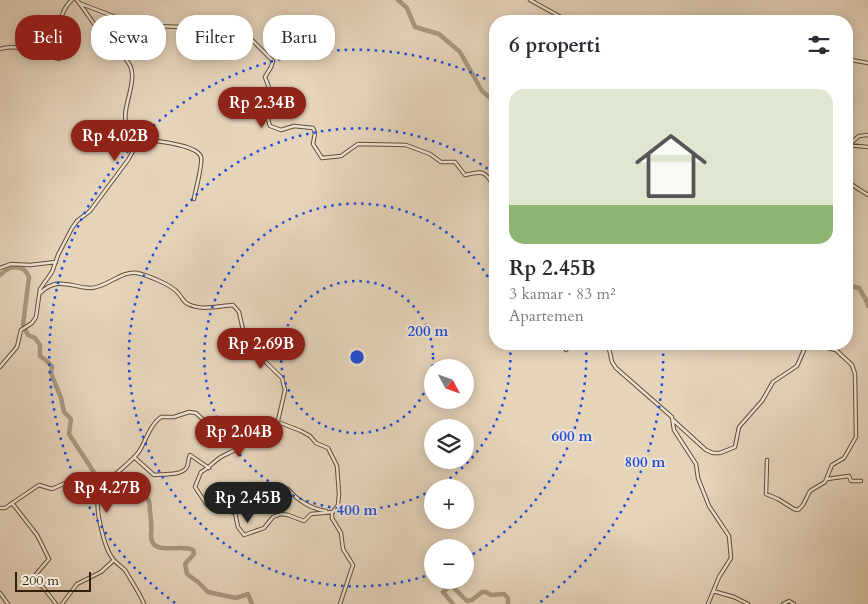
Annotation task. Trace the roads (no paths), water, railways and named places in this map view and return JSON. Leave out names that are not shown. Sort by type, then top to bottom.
[{"type":"street","points":[[0,48],[20,47],[26,50],[42,52],[59,59],[66,52],[66,39],[61,28],[63,10],[72,0]]},
{"type":"street","points":[[530,0],[557,15]]},
{"type":"street","points":[[78,2],[108,43],[131,67],[132,81],[125,120],[128,128],[138,134],[140,139]]},
{"type":"street","points":[[78,2],[118,18],[144,22],[155,26],[182,27],[199,24],[240,28],[273,61],[272,67],[265,77],[271,93],[266,112],[270,126],[281,130],[294,126],[312,128],[315,134],[313,144],[322,158],[341,156],[358,144],[408,145],[430,154],[441,162],[455,162],[465,175],[482,172],[489,178]]},
{"type":"street","points":[[853,60],[868,63]]},
{"type":"street","points":[[853,141],[858,136],[868,135]]},
{"type":"street","points":[[140,139],[189,147],[198,153],[202,160],[194,199]]},
{"type":"street","points":[[0,367],[17,347],[22,328],[32,323],[36,317],[40,287],[52,272],[72,228],[94,206],[128,160],[140,139]]},
{"type":"street","points":[[853,146],[868,147]]},
{"type":"street","points":[[853,185],[868,196]]},
{"type":"street","points":[[0,268],[11,264],[28,266],[56,262]]},
{"type":"street","points":[[0,508],[12,503],[38,485],[52,489],[68,481],[103,482],[112,477],[140,450],[153,424],[159,418],[174,417],[189,412],[198,414],[213,429],[226,432],[243,444],[247,445],[262,440],[278,422],[285,390],[282,378],[246,343],[240,312],[233,305],[210,308],[191,306],[184,302],[178,293],[170,287],[135,273],[121,276],[104,285],[94,287],[61,283],[49,286],[40,293]]},
{"type":"street","points":[[609,350],[612,362],[616,368],[670,414],[674,430],[696,464],[698,478],[708,506],[729,536],[732,558],[719,577],[708,604]]},
{"type":"street","points":[[673,420],[708,451],[718,454],[733,448],[736,444],[738,428],[760,404],[773,382],[797,366],[805,350]]},
{"type":"street","points":[[767,460],[765,493],[796,510],[802,507],[810,491],[823,484],[827,479],[832,465],[839,462],[846,455],[856,435],[854,371],[852,365],[836,350]]},
{"type":"street","points":[[243,444],[218,459],[200,474],[196,488],[207,505],[235,513],[238,526],[244,535],[264,528],[273,517],[281,514],[304,521],[311,514],[332,512],[338,506],[339,496],[336,464],[331,458],[329,449],[316,443],[306,434],[278,422]]},
{"type":"street","points":[[134,457],[154,475],[183,471],[187,467],[190,455],[209,468]]},
{"type":"street","points":[[827,479],[849,476],[851,482],[861,481]]},
{"type":"street","points":[[82,482],[84,494],[98,500],[97,509],[108,552],[127,573],[135,589],[142,597],[144,604]]},
{"type":"street","points":[[288,489],[309,506],[318,510],[332,512]]},
{"type":"street","points":[[12,503],[38,536],[49,559],[31,580],[43,587],[56,604]]},
{"type":"street","points":[[332,512],[332,519],[341,535],[343,549],[354,565],[340,604]]},
{"type":"street","points":[[62,604],[77,584],[103,570],[114,560]]},
{"type":"street","points":[[712,591],[734,597],[748,604]]},
{"type":"street","points":[[0,593],[8,604]]},
{"type":"street","points":[[783,604],[789,601],[794,604]]},
{"type":"waterway","points":[[398,0],[407,8],[415,27],[439,34],[460,52],[482,91],[489,97]]},
{"type":"waterway","points":[[0,275],[16,267],[23,270],[29,277],[23,325],[28,335],[35,338],[40,345],[40,356],[52,367],[51,373],[61,398],[64,412],[71,419],[69,434],[95,474],[101,478],[111,478],[129,496],[143,496],[148,499],[150,504],[152,541],[155,546],[193,550],[194,554],[185,564],[187,574],[208,592],[236,598],[248,594],[252,604]]},
{"type":"waterway","points":[[853,287],[859,288],[868,306]]},
{"type":"waterway","points":[[453,604],[443,592],[451,585],[467,601],[472,600],[482,592],[486,592],[491,595],[504,594],[508,598],[508,604]]}]
